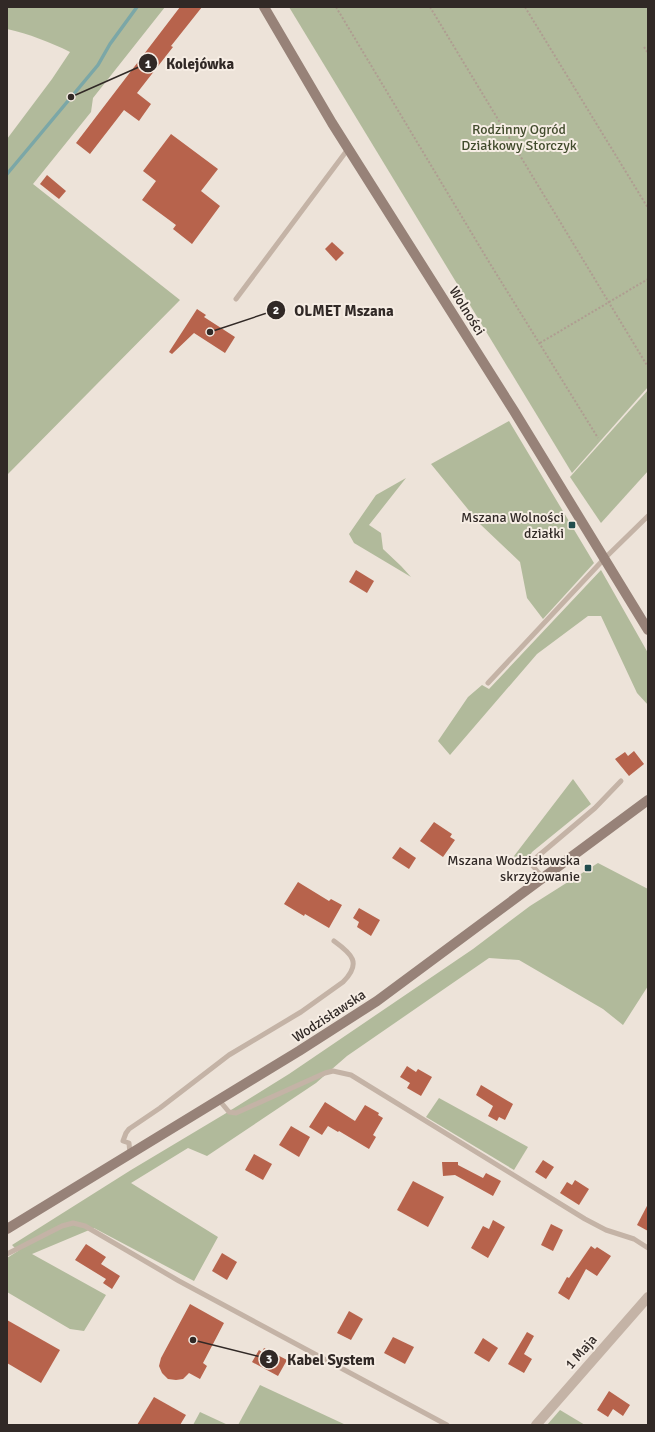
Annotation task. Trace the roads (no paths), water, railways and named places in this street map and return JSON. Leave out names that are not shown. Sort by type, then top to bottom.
[{"type":"main road","name":"Wolności","points":[[264,7],[348,149],[514,411],[648,630]]},
{"type":"main road","name":"Wodzisławska","points":[[7,1229],[300,1051],[378,1001],[544,879],[648,800]]},
{"type":"street","name":"1 Maja","points":[[536,1425],[648,1297]]},
{"type":"lane","points":[[236,299],[348,149]]},
{"type":"lane","points":[[488,683],[604,559],[648,516]]},
{"type":"lane","points":[[544,879],[532,865],[537,857],[595,808],[620,781]]},
{"type":"lane","points":[[130,1154],[129,1143],[123,1142],[129,1129],[160,1108],[229,1055],[301,1012],[349,976],[353,970],[354,964],[352,958],[346,950],[334,941]]},
{"type":"lane","points":[[219,1100],[229,1112],[236,1113],[325,1072],[342,1072],[351,1075],[585,1219],[606,1230],[634,1239],[648,1248]]},
{"type":"lane","points":[[7,1254],[62,1226],[73,1222],[79,1224],[186,1285],[447,1425]]},
{"type":"waterway","points":[[7,174],[98,65],[110,44],[137,7]]},
{"type":"place","name":"Kolejówka","points":[[71,97]]},
{"type":"place","name":"OLMET Mszana","points":[[210,332]]},
{"type":"place","name":"Mszana Wolności działki","points":[[572,525]]},
{"type":"place","name":"Mszana Wodzisławska skrzyżowanie","points":[[588,868]]},
{"type":"place","name":"Kabel System","points":[[193,1340]]},
{"type":"park label","name":"Rodzinny Ogród Działkowy Storczyk","points":[[519,138]]}]
